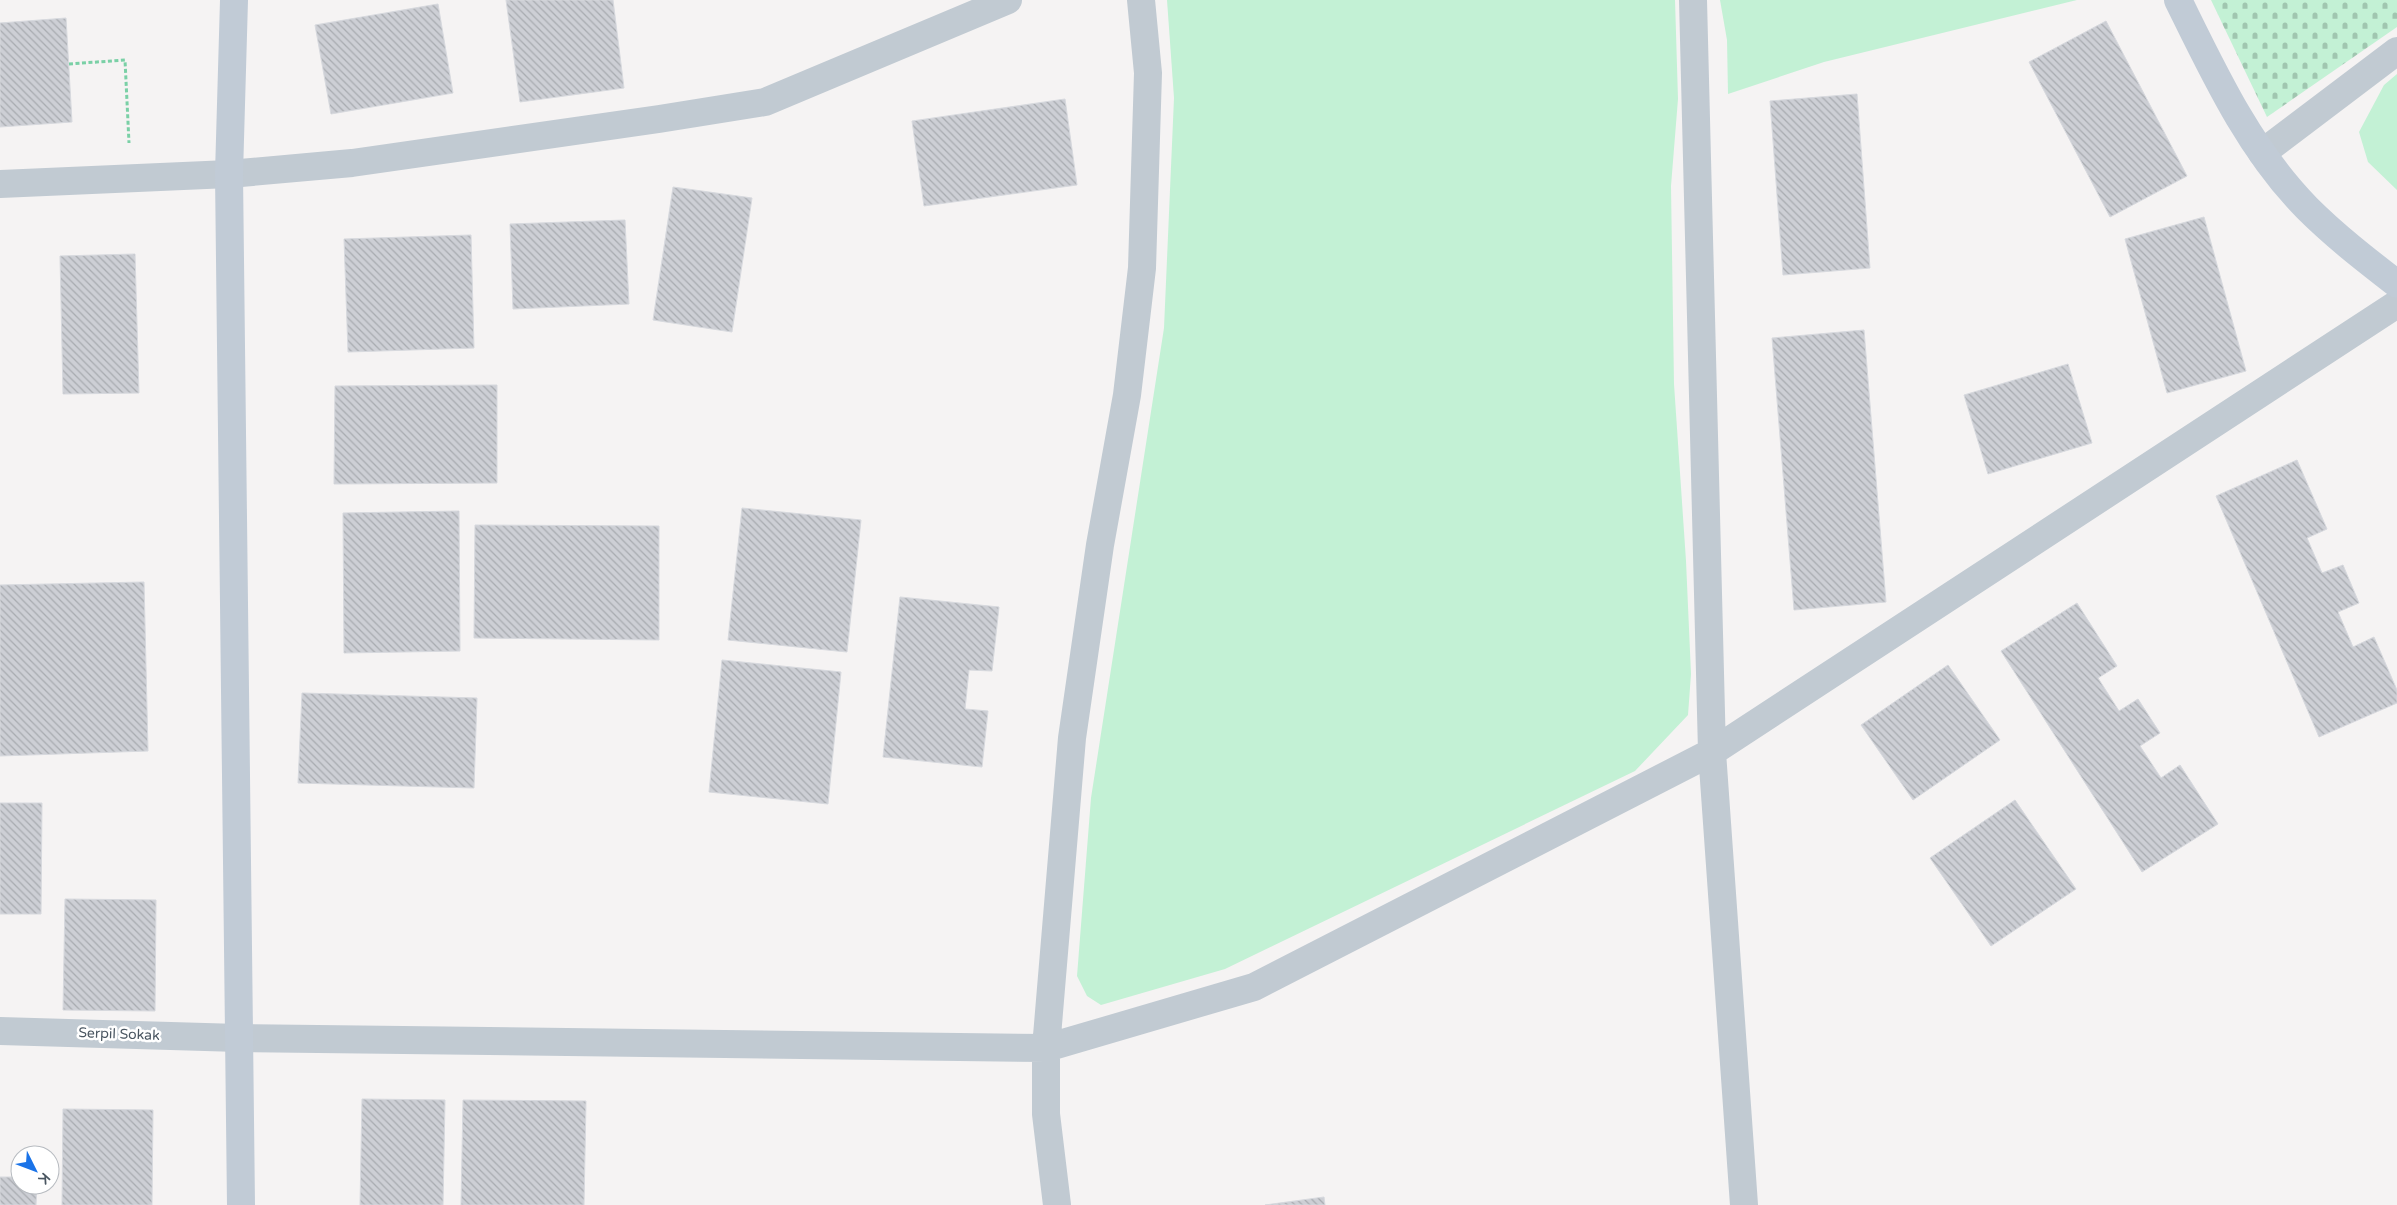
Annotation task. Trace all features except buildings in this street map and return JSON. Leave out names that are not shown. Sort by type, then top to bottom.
[{"type":"street","points":[[234,0],[230,174],[241,1205]]},
{"type":"street","points":[[0,184],[230,174],[352,162],[659,119],[765,102],[1008,0]]},
{"type":"street","points":[[1057,1205],[1046,1114],[1046,1048],[1072,738],[1100,545],[1127,394],[1142,268],[1148,74],[1141,0]]},
{"type":"street","points":[[1693,0],[1712,752],[1744,1205]]},
{"type":"street","points":[[2178,0],[2238,117],[2262,153],[2307,208],[2357,253],[2397,284]]},
{"type":"street","points":[[2262,153],[2397,51]]},
{"type":"street","name":"Serpil Sokak","points":[[0,1031],[239,1038],[1046,1048],[1254,987],[1712,752],[2397,304]]},
{"type":"path","points":[[69,64],[125,60],[129,179]]},
{"type":"green space","points":[[1167,0],[1675,0],[1678,99],[1671,186],[1674,384],[1686,561],[1691,674],[1688,715],[1635,771],[1225,969],[1101,1005],[1087,996],[1077,976],[1091,798],[1164,328],[1174,98]]},
{"type":"green space","points":[[1720,0],[2077,0],[1824,62],[1728,94],[1727,40]]},
{"type":"green space","points":[[2211,0],[2397,0],[2397,27],[2267,117]]},
{"type":"green space","points":[[2397,74],[2397,190],[2368,162],[2359,132],[2384,85]]}]
